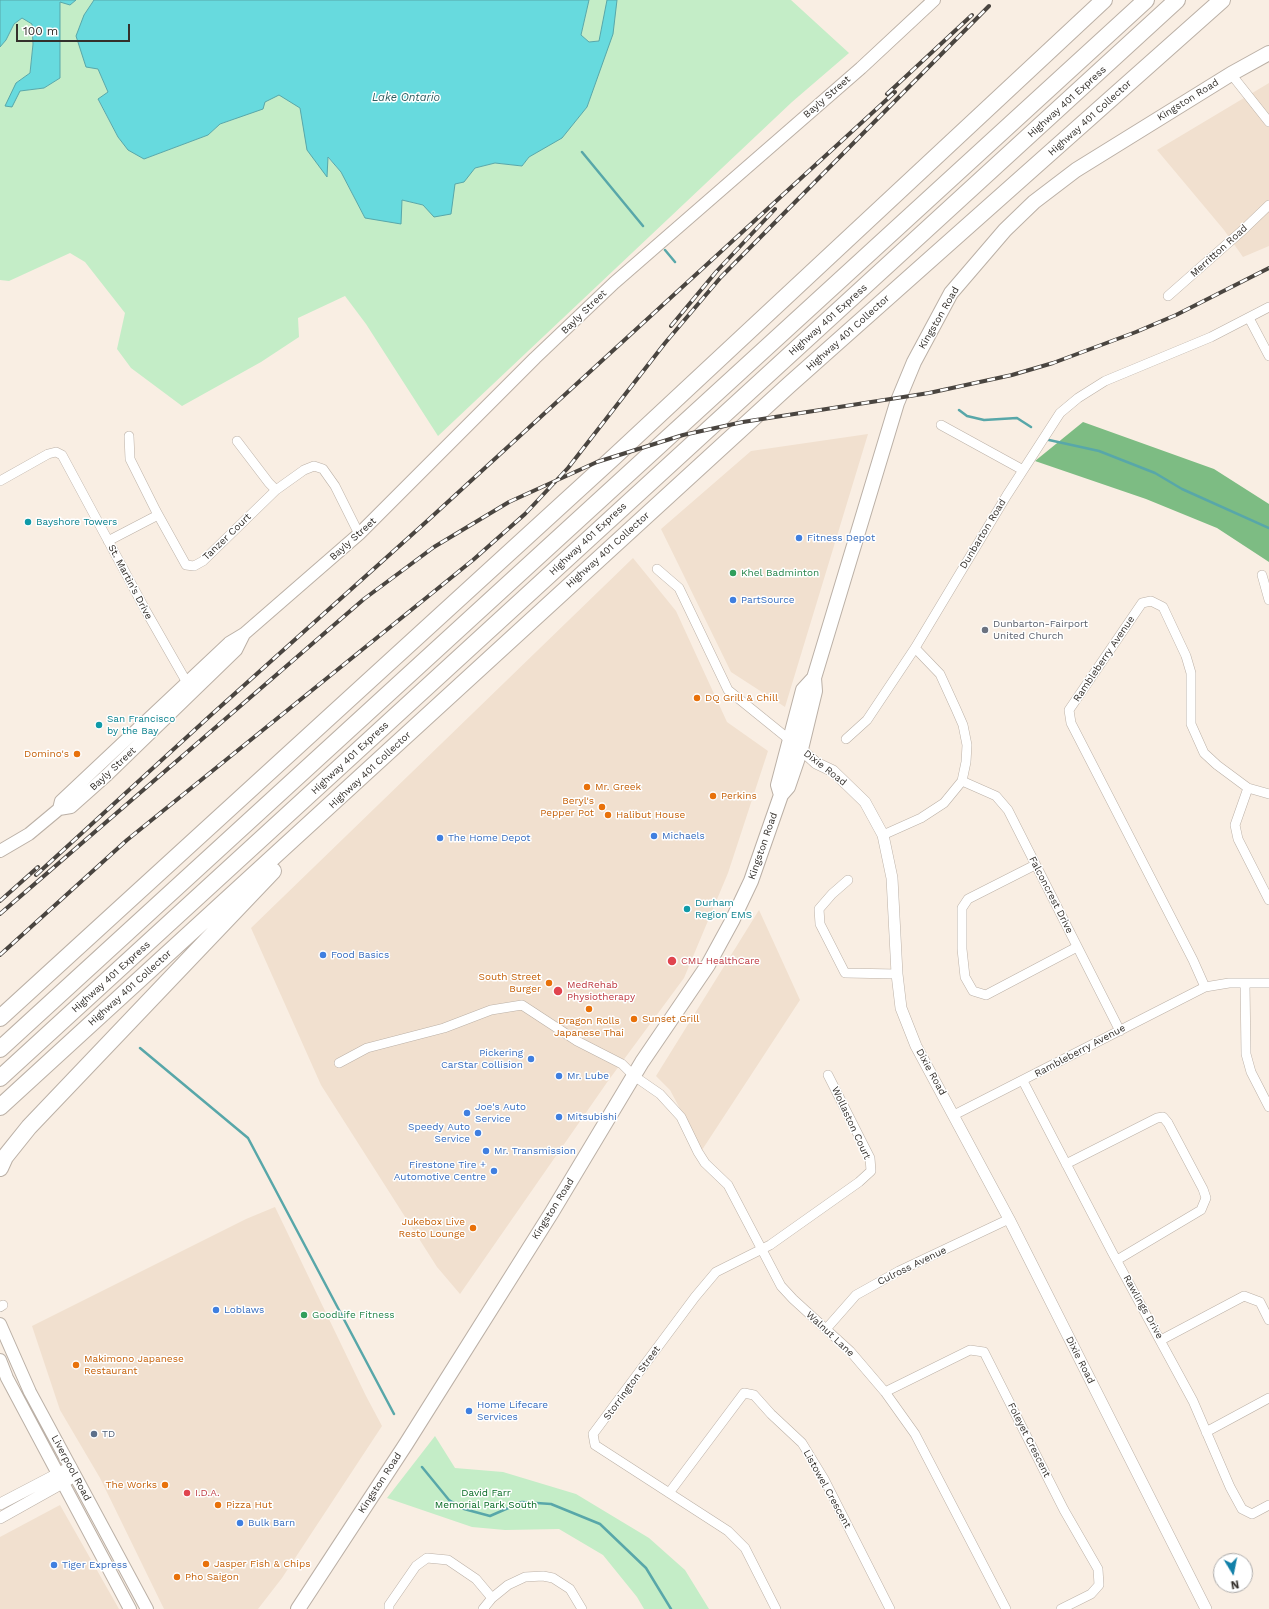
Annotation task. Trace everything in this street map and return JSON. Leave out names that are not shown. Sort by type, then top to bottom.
[{"type":"highway","points":[[0,1018],[615,456],[1104,0]]},
{"type":"highway","name":"Highway 401 Express","points":[[0,1049],[1146,0]]},
{"type":"highway","name":"Highway 401 Express","points":[[0,1078],[1177,0]]},
{"type":"highway","points":[[1164,13],[1183,0]]},
{"type":"highway","name":"Highway 401 Collector","points":[[0,1107],[332,806],[789,385],[1222,0]]},
{"type":"highway","points":[[0,1168],[5,1157],[29,1127],[265,880],[332,806]]},
{"type":"main road","name":"Bayly Street","points":[[0,851],[29,834],[59,809],[61,801],[190,687],[229,642],[244,634],[359,534],[535,358],[614,283],[860,68],[934,0]]},
{"type":"main road","name":"Kingston Road","points":[[298,1609],[406,1444],[552,1212],[634,1076],[708,965],[732,921],[751,881],[781,795],[788,787],[796,745],[815,691],[814,678],[897,403],[914,362],[952,293],[1005,230],[1034,202],[1076,170],[1230,74],[1269,53]]},
{"type":"main road","name":"Liverpool Road","points":[[0,1324],[30,1392],[147,1609]]},
{"type":"main road","name":"Liverpool Road","points":[[0,1360],[7,1378],[130,1609]]},
{"type":"street","points":[[1230,74],[1269,122]]},
{"type":"street","name":"Merritton Road","points":[[1168,296],[1269,205]]},
{"type":"street","name":"Dunbarton Road","points":[[846,738],[867,720],[915,648],[1023,470],[1060,413],[1078,398],[1105,381],[1166,357],[1269,308]]},
{"type":"street","points":[[1250,318],[1269,356]]},
{"type":"street","points":[[942,425],[1023,470]]},
{"type":"street","name":"Tanzer Court","points":[[129,436],[130,459],[180,557],[186,565],[194,566],[203,561],[276,490],[304,470],[314,466],[323,468],[335,486],[359,534]]},
{"type":"street","points":[[237,441],[276,490]]},
{"type":"street","name":"St. Martin's Drive","points":[[0,481],[48,454],[56,452],[62,455],[108,541],[190,687]]},
{"type":"street","points":[[108,541],[158,515]]},
{"type":"street","name":"Dixie Road","points":[[657,569],[678,588],[728,690],[816,763],[833,771],[865,802],[883,835],[892,878],[897,974],[901,1008],[916,1046],[1009,1220],[1206,1609]]},
{"type":"street","points":[[1262,575],[1269,600]]},
{"type":"street","name":"Rambleberry Avenue","points":[[1205,986],[1071,723],[1069,710],[1142,603],[1152,600],[1163,607],[1186,656],[1191,673],[1191,724],[1204,753],[1217,765],[1248,788],[1269,794]]},
{"type":"street","points":[[883,835],[896,831],[929,814],[944,803],[962,781],[968,745],[963,725],[940,674],[915,648]]},
{"type":"street","name":"Falconcrest Drive","points":[[962,781],[996,796],[1008,810],[1120,1030]]},
{"type":"street","points":[[1248,788],[1235,824],[1238,838],[1269,900]]},
{"type":"street","points":[[1035,864],[968,899],[962,908],[962,949],[965,977],[973,991],[986,995],[1078,947]]},
{"type":"street","points":[[848,880],[832,894],[819,909],[820,924],[845,973],[897,974]]},
{"type":"street","points":[[1244,983],[1246,1054],[1251,1072],[1269,1107]]},
{"type":"street","name":"Rambleberry Avenue","points":[[954,1115],[1023,1081],[1205,986],[1269,983]]},
{"type":"street","name":"Walnut Lane","points":[[339,1062],[367,1048],[444,1028],[491,1010],[522,1005],[576,1041],[622,1064],[634,1076],[660,1094],[681,1117],[705,1163],[728,1186],[781,1286],[793,1299],[827,1328],[850,1351],[885,1392],[915,1434],[1006,1609]]},
{"type":"street","name":"Wollaston Court","points":[[828,1075],[870,1158],[871,1171]]},
{"type":"street","name":"Rawlings Drive","points":[[1023,1081],[1193,1402],[1230,1487],[1242,1509],[1252,1514],[1269,1506]]},
{"type":"street","points":[[1066,1164],[1156,1118],[1163,1117],[1168,1123],[1203,1189],[1206,1198],[1202,1210],[1117,1260]]},
{"type":"street","name":"Storrington Street","points":[[776,1609],[744,1548],[728,1530],[595,1445],[593,1434],[695,1297],[716,1272],[776,1240],[859,1182],[871,1171]]},
{"type":"street","name":"Culross Avenue","points":[[827,1328],[856,1295],[899,1271],[1009,1220]]},
{"type":"street","points":[[1161,1340],[1244,1296],[1260,1302],[1269,1320]]},
{"type":"street","name":"Foleyet Crescent","points":[[885,1392],[970,1350],[984,1352],[1064,1510],[1098,1569],[1099,1585],[1091,1594],[1061,1609]]},
{"type":"street","name":"Listowel Crescent","points":[[669,1493],[744,1393],[754,1395],[770,1414],[802,1443],[824,1479],[890,1609]]},
{"type":"street","points":[[1206,1432],[1269,1398]]},
{"type":"street","points":[[0,1504],[73,1471]]},
{"type":"street","points":[[0,1518],[60,1478]]},
{"type":"street","points":[[389,1609],[390,1605],[416,1566],[427,1558],[448,1560],[476,1579],[492,1598]]},
{"type":"street","points":[[483,1609],[492,1598],[508,1585],[525,1577],[543,1576],[553,1578],[570,1589],[582,1609]]},
{"type":"shaded area","points":[[1269,83],[1269,246],[1243,257],[1224,230],[1157,150]]},
{"type":"shaded area","points":[[868,434],[785,707],[731,672],[661,529],[751,451]]},
{"type":"shaded area","points":[[633,558],[676,611],[727,722],[768,751],[728,873],[684,978],[608,1081],[460,1294],[437,1267],[321,1085],[251,928]]},
{"type":"shaded area","points":[[759,910],[800,1000],[702,1150],[670,1090],[656,1076]]},
{"type":"shaded area","points":[[275,1207],[366,1396],[382,1426],[282,1578],[258,1609],[164,1609],[100,1478],[60,1410],[32,1326],[246,1219]]},
{"type":"shaded area","points":[[60,1505],[119,1609],[0,1609],[0,1537]]},
{"type":"green space","points":[[76,0],[94,0],[84,15],[98,69],[108,92],[98,100],[118,137],[144,159],[208,135],[220,124],[235,119],[228,45],[300,108],[327,157],[341,172],[365,218],[402,200],[423,205],[440,185],[475,168],[495,163],[522,166],[529,157],[562,137],[587,107],[598,74],[604,17],[599,41],[589,42],[581,35],[589,0],[791,0],[849,53],[792,102],[438,436],[366,324],[345,296],[298,318],[299,337],[261,362],[182,406],[131,368],[117,349],[125,313],[85,262],[70,253],[9,281],[0,280],[0,47],[6,40],[14,24],[22,18],[32,23],[33,44],[30,73],[16,83],[20,91],[44,88],[60,78],[60,1],[70,5]]},
{"type":"green space","points":[[1083,422],[1214,469],[1269,504],[1269,562],[1217,528],[1146,499],[1035,461]]},
{"type":"green space","name":"David Farr Memorial Park South","points":[[435,1436],[455,1468],[503,1472],[576,1494],[649,1538],[685,1570],[709,1609],[644,1609],[637,1597],[603,1555],[559,1529],[505,1530],[472,1527],[387,1498]]},
{"type":"water","points":[[0,0],[76,0],[70,5],[60,2],[60,78],[44,88],[20,91],[12,107],[5,106],[16,83],[30,73],[33,44],[32,24],[22,18],[14,24],[6,40],[0,47]]},
{"type":"water","name":"Lake Ontario","points":[[94,0],[589,0],[581,35],[589,42],[599,41],[607,0],[617,0],[613,34],[587,107],[562,138],[529,157],[522,166],[495,163],[475,168],[464,182],[455,184],[451,214],[434,217],[423,205],[402,200],[401,224],[365,218],[341,172],[328,157],[327,177],[307,150],[300,108],[279,95],[265,102],[263,109],[220,124],[208,135],[144,159],[128,150],[118,137],[98,99],[108,92],[98,69],[86,67],[76,36],[84,15]]},
{"type":"waterway","points":[[582,152],[643,226]]},
{"type":"waterway","points":[[665,250],[675,262]]},
{"type":"waterway","points":[[959,410],[967,416],[984,420],[1017,418],[1031,427]]},
{"type":"waterway","points":[[1049,440],[1099,451],[1155,473],[1182,489],[1269,528]]},
{"type":"waterway","points":[[140,1048],[248,1138],[394,1414]]},
{"type":"waterway","points":[[422,1467],[449,1500],[464,1509],[490,1516],[522,1502],[551,1504],[600,1524],[646,1568],[671,1609]]},
{"type":"railway","points":[[0,955],[127,840],[473,560],[525,514],[568,468],[665,343],[721,277],[989,6]]},
{"type":"railway","points":[[887,94],[972,15]]},
{"type":"railway","points":[[36,875],[426,522],[895,92]]},
{"type":"railway","points":[[671,326],[716,272],[775,209]]},
{"type":"railway","points":[[0,914],[364,599],[434,547],[509,502],[597,462],[683,435],[743,422],[929,393],[1012,375],[1053,363],[1136,332],[1176,315],[1269,268]]},
{"type":"railway","points":[[0,901],[38,867]]},
{"type":"place","name":"Bayshore Towers","points":[[28,522]]},
{"type":"place","name":"Fitness Depot","points":[[799,538]]},
{"type":"place","name":"Khel Badminton","points":[[733,573]]},
{"type":"place","name":"PartSource","points":[[733,600]]},
{"type":"place","name":"Dunbarton-Fairport United Church","points":[[985,630]]},
{"type":"place","name":"DQ Grill & Chill","points":[[697,698]]},
{"type":"place","name":"San Francisco by the Bay","points":[[99,725]]},
{"type":"place","name":"Domino's","points":[[77,754]]},
{"type":"place","name":"Mr. Greek","points":[[587,787]]},
{"type":"place","name":"Perkins","points":[[713,796]]},
{"type":"place","name":"Beryl's Pepper Pot","points":[[602,807]]},
{"type":"place","name":"Halibut House","points":[[608,815]]},
{"type":"place","name":"Michaels","points":[[654,836]]},
{"type":"place","name":"The Home Depot","points":[[440,838]]},
{"type":"place","name":"Durham Region EMS","points":[[687,909]]},
{"type":"place","name":"Food Basics","points":[[323,955]]},
{"type":"place","name":"CML HealthCare","points":[[672,961]]},
{"type":"place","name":"South Street Burger","points":[[549,983]]},
{"type":"place","name":"MedRehab Physiotherapy","points":[[558,991]]},
{"type":"place","name":"Dragon Rolls Japanese Thai","points":[[589,1009]]},
{"type":"place","name":"Sunset Grill","points":[[634,1019]]},
{"type":"place","name":"Pickering CarStar Collision","points":[[531,1059]]},
{"type":"place","name":"Mr. Lube","points":[[559,1076]]},
{"type":"place","name":"Joe's Auto Service","points":[[467,1113]]},
{"type":"place","name":"Mitsubishi","points":[[559,1117]]},
{"type":"place","name":"Speedy Auto Service","points":[[478,1133]]},
{"type":"place","name":"Mr. Transmission","points":[[486,1151]]},
{"type":"place","name":"Firestone Tire + Automotive Centre","points":[[494,1171]]},
{"type":"place","name":"Jukebox Live Resto Lounge","points":[[473,1228]]},
{"type":"place","name":"Loblaws","points":[[216,1310]]},
{"type":"place","name":"GoodLife Fitness","points":[[304,1315]]},
{"type":"place","name":"Makimono Japanese Restaurant","points":[[76,1365]]},
{"type":"place","name":"Home Lifecare Services","points":[[469,1411]]},
{"type":"place","name":"TD","points":[[94,1434]]},
{"type":"place","name":"The Works","points":[[165,1485]]},
{"type":"place","name":"I.D.A.","points":[[187,1493]]},
{"type":"place","name":"Pizza Hut","points":[[218,1505]]},
{"type":"place","name":"Bulk Barn","points":[[240,1523]]},
{"type":"place","name":"Jasper Fish & Chips","points":[[206,1564]]},
{"type":"place","name":"Tiger Express","points":[[54,1565]]},
{"type":"place","name":"Pho Saigon","points":[[177,1577]]}]
